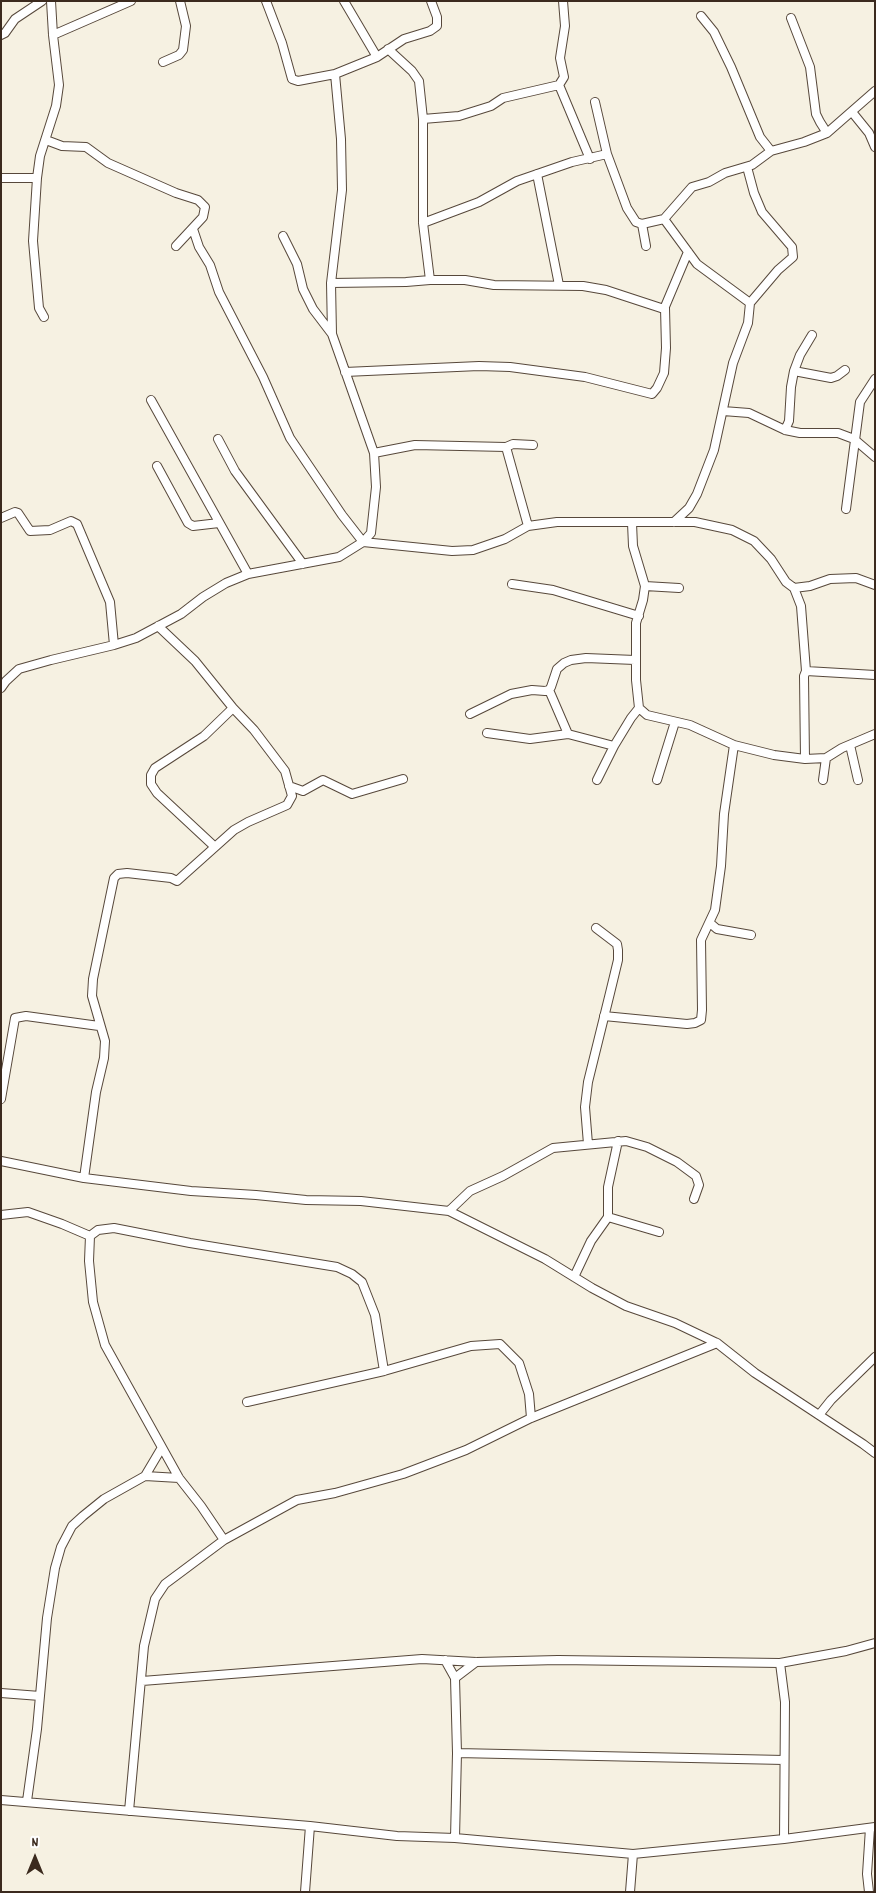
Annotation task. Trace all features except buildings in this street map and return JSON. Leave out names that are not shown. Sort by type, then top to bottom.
[{"type":"street","points":[[44,317],[39,308],[34,241],[40,156],[56,106],[59,85],[51,1]]},
{"type":"street","points":[[53,35],[131,1]]},
{"type":"street","points":[[163,62],[179,55],[183,50],[186,26],[180,1]]},
{"type":"street","points":[[266,1],[282,43],[292,79],[298,81],[335,74],[377,57],[404,38],[430,31],[436,26],[437,17],[431,1]]},
{"type":"street","points":[[344,1],[377,57]]},
{"type":"street","points":[[423,119],[459,116],[491,106],[504,98],[559,85],[564,77],[560,58],[566,26],[563,1]]},
{"type":"street","points":[[1,35],[5,33],[15,19],[40,2]]},
{"type":"street","points":[[701,16],[714,32],[731,67],[760,137],[771,152]]},
{"type":"street","points":[[791,18],[810,67],[816,114],[827,133]]},
{"type":"street","points":[[388,49],[412,71],[419,81],[423,119],[423,224],[430,280]]},
{"type":"street","points":[[1,688],[19,669],[136,638],[180,614],[226,582],[248,574],[339,557],[363,542],[371,533],[376,486],[374,453],[332,334],[331,283],[342,190],[341,139],[335,74]]},
{"type":"street","points":[[559,85],[590,159]]},
{"type":"street","points":[[595,102],[607,154],[630,213],[636,222],[642,224],[664,219],[692,187],[709,182],[725,173],[752,165],[771,152],[827,133],[875,92]]},
{"type":"street","points":[[852,112],[869,133],[875,147]]},
{"type":"street","points":[[46,140],[62,146],[86,147],[108,163],[176,193],[198,200],[205,207],[203,216],[176,246]]},
{"type":"street","points":[[423,224],[479,202],[518,181],[572,162],[607,154]]},
{"type":"street","points":[[674,522],[689,508],[714,450],[733,363],[748,323],[750,303],[772,276],[793,257],[792,247],[762,212],[746,167]]},
{"type":"street","points":[[537,174],[558,285]]},
{"type":"street","points":[[1,178],[37,178]]},
{"type":"street","points":[[664,219],[697,264],[750,303]]},
{"type":"street","points":[[642,224],[646,246]]},
{"type":"street","points":[[193,229],[199,247],[210,265],[220,292],[263,377],[290,438],[342,515],[363,542],[452,551],[473,550],[505,539],[528,526],[557,522],[695,522],[732,530],[754,541],[786,582],[794,588],[801,606],[806,670],[804,676],[805,759]]},
{"type":"street","points":[[283,236],[297,264],[303,289],[313,309],[332,334]]},
{"type":"street","points":[[345,372],[480,366],[510,367],[584,377],[652,394],[664,373],[666,348],[664,308],[688,252]]},
{"type":"street","points":[[331,283],[465,280],[494,286],[583,286],[606,290],[664,308]]},
{"type":"street","points":[[784,430],[789,421],[794,371],[800,355],[812,335]]},
{"type":"street","points":[[794,371],[832,378],[845,370]]},
{"type":"street","points":[[846,509],[860,402],[875,379]]},
{"type":"street","points":[[151,400],[248,574]]},
{"type":"street","points":[[723,411],[749,413],[784,430],[800,433],[838,434],[854,440],[875,457]]},
{"type":"street","points":[[218,439],[235,471],[303,564]]},
{"type":"street","points":[[374,453],[415,445],[506,447],[513,444],[533,445]]},
{"type":"street","points":[[506,447],[528,526]]},
{"type":"street","points":[[157,466],[188,523],[193,526],[219,523]]},
{"type":"street","points":[[1,518],[15,512],[18,513],[30,532],[50,530],[71,521],[77,524],[110,602],[114,645]]},
{"type":"street","points":[[632,523],[633,546],[645,586],[636,623],[635,660],[640,708],[647,715],[690,725],[734,746],[774,755],[805,759],[826,758],[875,734]]},
{"type":"street","points":[[794,588],[810,586],[830,579],[856,578],[875,585]]},
{"type":"street","points":[[512,584],[553,590],[638,616]]},
{"type":"street","points":[[645,586],[679,588]]},
{"type":"street","points":[[84,1178],[96,1092],[104,1058],[105,1041],[99,1026],[92,996],[93,979],[114,878],[118,874],[127,873],[170,878],[177,881],[234,830],[287,805],[292,796],[285,771],[254,730],[194,661],[158,626]]},
{"type":"street","points":[[470,714],[511,694],[532,690],[549,690],[552,688],[557,669],[571,660],[586,658],[635,660]]},
{"type":"street","points":[[806,670],[875,675]]},
{"type":"street","points":[[549,690],[568,734]]},
{"type":"street","points":[[215,847],[157,793],[151,784],[151,776],[156,768],[204,736],[233,708]]},
{"type":"street","points":[[597,780],[614,746],[631,718],[640,708]]},
{"type":"street","points":[[657,780],[675,722]]},
{"type":"street","points":[[487,734],[530,738],[568,734],[614,746]]},
{"type":"street","points":[[850,745],[858,780]]},
{"type":"street","points":[[604,1016],[687,1024],[701,1020],[701,940],[715,910],[723,822],[734,746]]},
{"type":"street","points":[[823,780],[826,758]]},
{"type":"street","points":[[289,786],[303,791],[323,780],[352,794],[403,779]]},
{"type":"street","points":[[710,923],[717,929],[752,935]]},
{"type":"street","points":[[588,1144],[584,1107],[588,1082],[595,1060],[618,960],[616,944],[596,928]]},
{"type":"street","points":[[1,1099],[15,1018],[26,1016],[99,1026]]},
{"type":"street","points":[[574,1277],[591,1241],[608,1217],[608,1187],[618,1141]]},
{"type":"street","points":[[449,1210],[470,1191],[503,1176],[553,1148],[618,1141],[626,1141],[647,1147],[677,1162],[696,1176],[699,1185],[694,1199]]},
{"type":"street","points":[[1,1162],[84,1178],[191,1191],[256,1194],[306,1200],[361,1201],[449,1210],[545,1259],[626,1306],[675,1323],[717,1343],[754,1372],[875,1453]]},
{"type":"street","points":[[1,1215],[28,1212],[90,1236]]},
{"type":"street","points":[[608,1217],[659,1232]]},
{"type":"street","points":[[90,1236],[98,1230],[114,1228],[218,1248],[337,1267],[352,1274],[362,1282],[375,1315],[384,1371]]},
{"type":"street","points":[[90,1236],[89,1261],[93,1302],[105,1345],[178,1478],[201,1506],[224,1540]]},
{"type":"street","points":[[129,1811],[144,1646],[155,1599],[165,1584],[224,1540],[297,1500],[334,1494],[403,1474],[466,1450],[531,1418],[717,1343]]},
{"type":"street","points":[[247,1402],[384,1371],[472,1346],[500,1344],[518,1363],[529,1394],[531,1418]]},
{"type":"street","points":[[819,1415],[831,1400],[875,1357]]},
{"type":"street","points":[[27,1801],[37,1730],[47,1618],[55,1568],[61,1547],[72,1526],[104,1498],[145,1476],[161,1449]]},
{"type":"street","points":[[145,1476],[178,1478]]},
{"type":"street","points":[[142,1681],[255,1671],[344,1667],[422,1659],[476,1662],[558,1660],[780,1664],[875,1642]]},
{"type":"street","points":[[445,1660],[455,1678],[457,1753],[454,1838]]},
{"type":"street","points":[[455,1678],[476,1662]]},
{"type":"street","points":[[780,1664],[785,1702],[784,1839]]},
{"type":"street","points":[[1,1693],[40,1696]]},
{"type":"street","points":[[457,1753],[784,1760]]},
{"type":"street","points":[[1,1800],[310,1826],[397,1836],[454,1838],[633,1854],[872,1828],[867,1874],[869,1892]]},
{"type":"street","points":[[305,1892],[310,1826]]},
{"type":"street","points":[[630,1892],[633,1854]]}]
